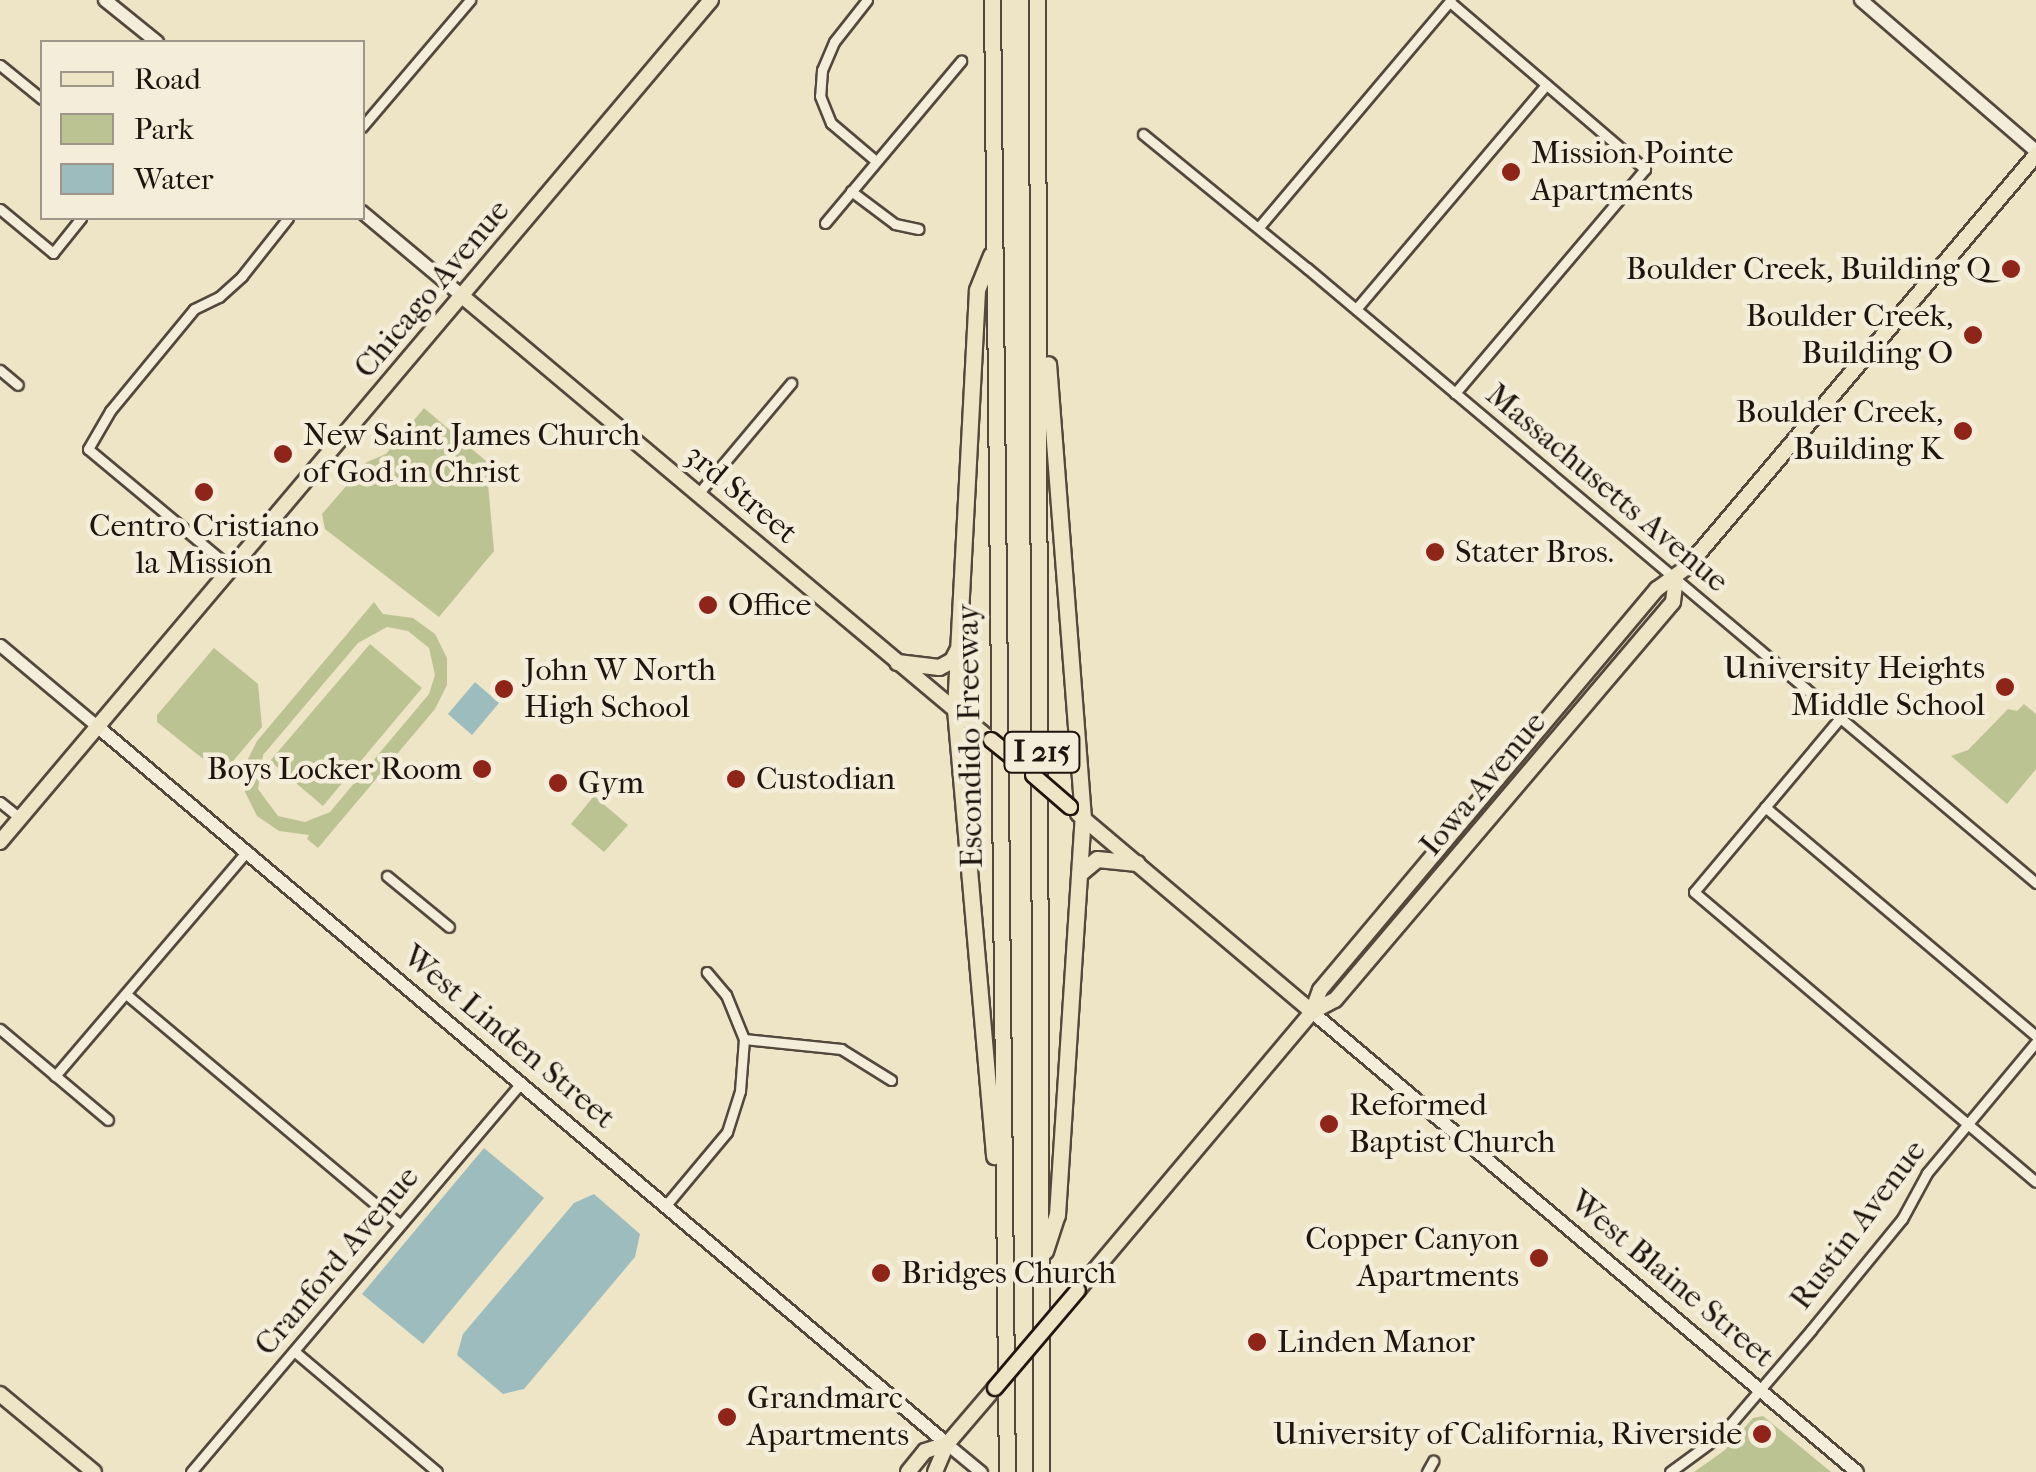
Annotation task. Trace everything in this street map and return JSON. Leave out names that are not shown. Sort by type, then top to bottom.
[{"type":"highway","name":"Escondido Freeway","points":[[992,0],[1007,1472]]},
{"type":"highway","name":"I 215","points":[[1036,0],[1041,1472]]},
{"type":"highway","points":[[1038,240],[1084,818],[1057,1215],[1041,1264]]},
{"type":"highway","points":[[995,246],[977,290],[957,650],[1004,1260]]},
{"type":"highway","points":[[896,662],[939,667],[952,660],[957,650]]},
{"type":"highway","points":[[1079,874],[1097,859],[1136,864]]},
{"type":"main road","points":[[106,0],[155,40]]},
{"type":"main road","name":"Chicago Avenue","points":[[0,842],[710,0]]},
{"type":"main road","points":[[1860,0],[2036,153]]},
{"type":"main road","name":"Iowa Avenue","points":[[936,1472],[947,1444],[1312,1012],[1320,990],[1657,589],[1676,579],[2036,153]]},
{"type":"main road","name":"3rd Street","points":[[365,215],[1084,818]]},
{"type":"main road","name":"West Linden Street","points":[[98,727],[947,1444]]},
{"type":"main road","name":"West Blaine Street","points":[[1084,818],[1857,1472]]},
{"type":"main road","points":[[0,1394],[94,1472]]},
{"type":"main road","name":"Iowa Avenue","points":[[908,1472],[925,1451],[947,1444]]},
{"type":"street","points":[[365,123],[470,0]]},
{"type":"street","points":[[866,0],[834,42],[822,70],[820,96],[830,123],[876,161]]},
{"type":"street","points":[[1259,227],[1450,1],[1645,169],[1455,393]]},
{"type":"street","points":[[824,224],[961,60]]},
{"type":"street","points":[[0,65],[40,98]]},
{"type":"street","points":[[1356,309],[1546,85]]},
{"type":"street","name":"Massachusetts Avenue","points":[[1143,134],[1259,227],[2036,884]]},
{"type":"street","points":[[852,191],[895,224],[918,229]]},
{"type":"street","points":[[0,208],[53,253],[79,220]]},
{"type":"street","points":[[231,568],[88,449],[110,411],[194,309],[219,297],[242,276],[286,220]]},
{"type":"street","points":[[0,370],[18,385]]},
{"type":"street","points":[[698,494],[791,383]]},
{"type":"street","name":"West Linden Street","points":[[0,645],[98,727]]},
{"type":"street","points":[[1840,718],[1694,892],[2036,1182]]},
{"type":"street","points":[[0,802],[20,818]]},
{"type":"street","points":[[1765,807],[2036,1039]]},
{"type":"street","points":[[55,1076],[247,852]]},
{"type":"street","points":[[387,876],[449,927]]},
{"type":"street","points":[[666,1206],[732,1123],[740,1090],[744,1039],[726,995],[707,972]]},
{"type":"street","points":[[126,994],[400,1225]]},
{"type":"street","points":[[0,1029],[108,1120]]},
{"type":"street","points":[[744,1039],[840,1049],[891,1080]]},
{"type":"street","name":"Rustin Avenue","points":[[1670,1472],[1711,1444],[1759,1389],[1902,1218],[1927,1172],[2036,1039]]},
{"type":"street","name":"Cranford Avenue","points":[[192,1472],[521,1083]]},
{"type":"street","points":[[294,1351],[436,1472]]},
{"type":"street","name":"West Linden Street","points":[[947,1444],[980,1472]]},
{"type":"street","points":[[1428,1472],[1432,1460]]},
{"type":"green space","points":[[424,408],[486,461],[494,551],[439,617],[325,529],[322,514],[367,462],[386,454]]},
{"type":"green space","points":[[374,602],[383,614],[413,618],[435,634],[447,658],[447,685],[435,709],[318,848],[307,839],[309,835],[279,831],[257,816],[245,792],[245,765],[257,741]],"holes":[[[387,627],[408,631],[429,648],[435,675],[429,694],[330,812],[305,822],[278,816],[258,789],[263,755],[358,643]]]},
{"type":"green space","points":[[370,644],[422,688],[323,806],[270,761]]},
{"type":"green space","points":[[214,648],[258,684],[262,727],[222,774],[157,722],[157,715]]},
{"type":"green space","points":[[2024,704],[2036,714],[2036,769],[2007,804],[1951,756],[1968,750],[2008,709],[2017,711]]},
{"type":"green space","points":[[594,796],[628,825],[604,852],[571,824]]},
{"type":"green space","name":"University of California, Riverside","points":[[1763,1416],[1831,1472],[1694,1472],[1725,1450],[1753,1418]]},
{"type":"water","points":[[475,682],[499,703],[472,735],[448,714]]},
{"type":"water","points":[[484,1148],[544,1198],[423,1344],[362,1294]]},
{"type":"water","points":[[594,1194],[640,1234],[635,1257],[524,1389],[503,1394],[457,1355],[463,1334],[574,1203]]},
{"type":"place","name":"Mission Pointe Apartments","points":[[1511,172]]},
{"type":"place","name":"Boulder Creek, Building Q","points":[[2011,269]]},
{"type":"place","name":"Boulder Creek, Building O","points":[[1973,335]]},
{"type":"place","name":"Boulder Creek, Building K","points":[[1963,431]]},
{"type":"place","name":"New Saint James Church of God in Christ","points":[[283,454]]},
{"type":"place","name":"Centro Cristiano la Mission","points":[[204,492]]},
{"type":"place","name":"Stater Bros.","points":[[1435,552]]},
{"type":"place","name":"Office","points":[[708,605]]},
{"type":"place","name":"University Heights Middle School","points":[[2005,687]]},
{"type":"place","name":"John W North High School","points":[[504,689]]},
{"type":"place","name":"Boys Locker Room","points":[[482,769]]},
{"type":"place","name":"Custodian","points":[[736,779]]},
{"type":"place","name":"Gym","points":[[558,783]]},
{"type":"place","name":"Reformed Baptist Church","points":[[1329,1124]]},
{"type":"place","name":"Copper Canyon Apartments","points":[[1539,1258]]},
{"type":"place","name":"Bridges Church","points":[[881,1273]]},
{"type":"place","name":"Linden Manor","points":[[1257,1342]]},
{"type":"place","name":"Grandmarc Apartments","points":[[727,1417]]},
{"type":"place","name":"University of California, Riverside","points":[[1762,1434]]}]
